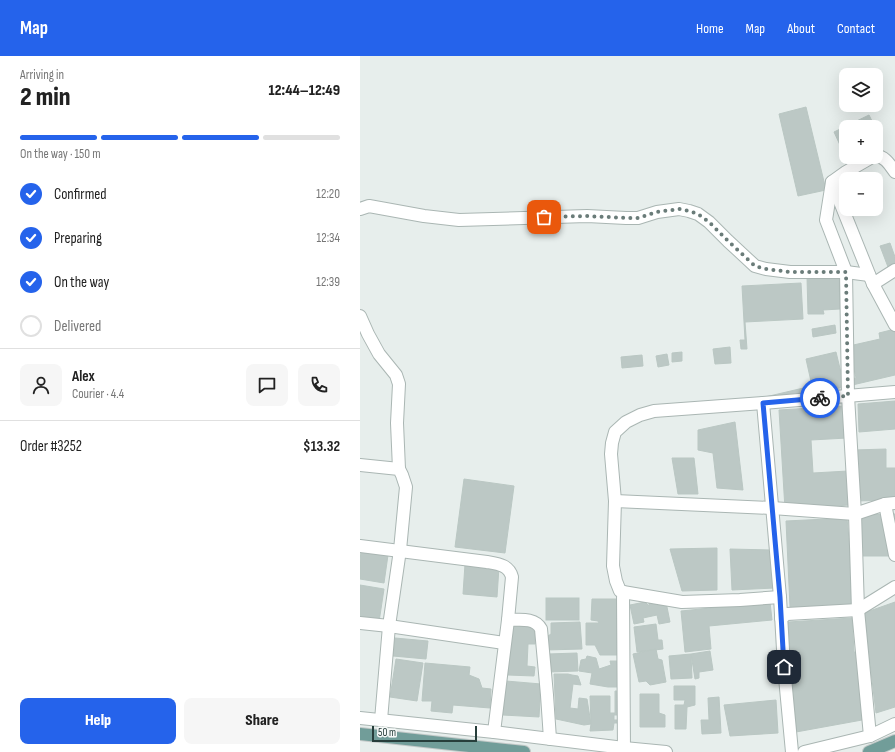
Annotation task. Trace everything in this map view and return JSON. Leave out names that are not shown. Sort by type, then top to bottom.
[{"type":"main road","points":[[360,734],[524,752]]},
{"type":"main road","points":[[868,752],[895,741]]},
{"type":"street","points":[[883,158],[895,172]]},
{"type":"street","points":[[861,164],[832,182],[826,220],[846,272],[848,396],[856,514],[858,610],[870,736]]},
{"type":"street","points":[[832,182],[871,279],[895,325]]},
{"type":"street","points":[[360,208],[369,206],[424,216],[459,220],[587,216],[638,218],[657,212],[679,209],[698,214],[709,222],[755,266],[790,272],[846,272],[871,279],[895,270]]},
{"type":"street","points":[[360,317],[379,354],[396,375],[399,384],[397,423],[399,469],[406,487],[400,550],[389,626],[381,720]]},
{"type":"street","points":[[780,597],[682,602],[623,592],[620,590],[616,581],[613,566],[615,501],[611,454],[615,432],[626,422],[640,415],[654,411],[895,392]]},
{"type":"street","points":[[763,403],[792,752]]},
{"type":"street","points":[[360,465],[399,469]]},
{"type":"street","points":[[615,501],[772,508],[856,514],[890,503],[895,554]]},
{"type":"street","points":[[360,546],[499,564],[508,568],[511,572],[512,577],[508,620],[494,732]]},
{"type":"street","points":[[781,618],[787,614],[858,610],[895,587]]},
{"type":"street","points":[[623,592],[624,750]]},
{"type":"street","points":[[508,620],[534,622],[539,625],[541,629],[548,695],[550,739]]},
{"type":"street","points":[[360,623],[504,643]]},
{"type":"street","points":[[360,718],[494,732],[624,750],[666,752]]},
{"type":"street","points":[[804,752],[870,736],[895,724]]},
{"type":"building","points":[[806,107],[826,190],[798,196],[779,114]]},
{"type":"building","points":[[869,115],[872,120],[859,120]]},
{"type":"building","points":[[839,130],[839,143],[834,132]]},
{"type":"building","points":[[890,243],[895,257],[895,265],[888,267],[880,246]]},
{"type":"building","points":[[839,276],[840,309],[823,310],[824,314],[808,314],[807,277]]},
{"type":"building","points":[[801,283],[803,319],[745,322],[747,349],[741,349],[740,340],[745,340],[742,286]]},
{"type":"building","points":[[835,325],[836,333],[813,337],[812,329]]},
{"type":"building","points":[[895,329],[895,375],[750,409],[748,401],[812,386],[806,359],[836,352],[843,381],[856,378],[849,346],[880,339],[879,333]]},
{"type":"building","points":[[730,347],[731,363],[715,364],[713,349]]},
{"type":"building","points":[[682,352],[682,361],[672,362],[672,353]]},
{"type":"building","points":[[667,354],[669,365],[658,367],[656,356]]},
{"type":"building","points":[[642,355],[643,366],[622,368],[621,357]]},
{"type":"building","points":[[895,401],[895,429],[859,432],[858,404]]},
{"type":"building","points":[[845,406],[847,438],[811,440],[813,473],[848,471],[850,505],[785,509],[779,410]]},
{"type":"building","points":[[735,422],[743,490],[717,488],[713,453],[698,450],[698,430]]},
{"type":"building","points":[[886,449],[886,468],[895,468],[895,500],[855,501],[854,450]]},
{"type":"building","points":[[672,458],[694,458],[698,494],[678,494]]},
{"type":"building","points":[[464,479],[514,486],[505,553],[455,547]]},
{"type":"building","points":[[895,514],[895,556],[861,556],[860,515]]},
{"type":"building","points":[[847,518],[855,605],[790,607],[786,521]]},
{"type":"building","points":[[717,548],[717,590],[682,591],[670,549]]},
{"type":"building","points":[[730,549],[771,550],[775,588],[732,590]]},
{"type":"building","points":[[361,551],[388,555],[384,583],[360,579]]},
{"type":"building","points":[[465,564],[499,567],[497,597],[463,594]]},
{"type":"building","points":[[360,585],[384,589],[379,622],[360,619]]},
{"type":"building","points":[[546,598],[579,598],[579,620],[546,620]]},
{"type":"building","points":[[592,599],[619,599],[618,655],[600,655],[595,645],[586,645],[586,623],[599,623],[598,621],[591,620]]},
{"type":"building","points":[[656,601],[666,602],[670,622],[659,624],[657,615],[643,618],[644,622],[634,624],[630,605],[645,602],[649,606],[649,603]]},
{"type":"building","points":[[770,602],[772,620],[709,626],[711,649],[685,652],[681,611]]},
{"type":"building","points":[[895,602],[895,707],[876,713],[864,613]]},
{"type":"building","points":[[852,618],[854,652],[857,653],[862,720],[796,732],[788,622]]},
{"type":"building","points":[[510,622],[535,623],[535,644],[528,644],[527,666],[535,667],[534,676],[508,675]]},
{"type":"building","points":[[580,622],[582,649],[546,650],[545,638],[551,634],[551,623]]},
{"type":"building","points":[[656,624],[658,640],[662,640],[663,649],[637,652],[634,627]]},
{"type":"building","points":[[395,638],[428,641],[426,659],[393,656]]},
{"type":"building","points":[[656,649],[658,659],[662,660],[666,682],[650,685],[646,681],[639,682],[633,654]]},
{"type":"building","points":[[710,651],[713,670],[699,672],[699,678],[695,679],[691,654]]},
{"type":"building","points":[[577,653],[578,671],[548,672],[548,654]]},
{"type":"building","points":[[691,654],[692,678],[671,679],[669,656]]},
{"type":"building","points":[[587,656],[596,658],[599,669],[611,665],[610,661],[622,661],[622,687],[608,687],[590,684],[592,673],[579,671],[581,660],[586,659]]},
{"type":"building","points":[[396,659],[423,663],[417,701],[390,697]]},
{"type":"building","points":[[425,663],[470,667],[469,675],[479,679],[482,688],[491,689],[490,708],[453,705],[452,713],[431,711],[432,701],[422,701]]},
{"type":"building","points":[[554,674],[578,676],[581,685],[573,684],[570,708],[578,709],[579,698],[587,699],[591,724],[584,725],[556,719]]},
{"type":"building","points":[[506,681],[541,684],[539,717],[503,715]]},
{"type":"building","points":[[674,686],[695,686],[695,705],[687,707],[686,729],[675,729],[675,705],[684,705],[685,700],[674,700]]},
{"type":"building","points":[[615,691],[628,691],[628,715],[614,715],[614,720],[619,720],[619,723],[614,723],[613,730],[590,731],[590,696],[610,696],[610,713],[615,713]]},
{"type":"building","points":[[640,694],[659,694],[659,713],[665,715],[665,727],[640,727]]},
{"type":"building","points":[[719,697],[721,733],[702,734],[701,720],[709,720],[708,698]]},
{"type":"building","points":[[776,700],[778,733],[730,736],[724,705]]},
{"type":"way so far","points":[[544,217],[587,216],[638,218],[657,212],[679,209],[698,214],[709,222],[755,266],[790,272],[846,272],[848,396],[820,398]]},
{"type":"route","points":[[784,667],[780,597],[763,403],[820,398]]}]
